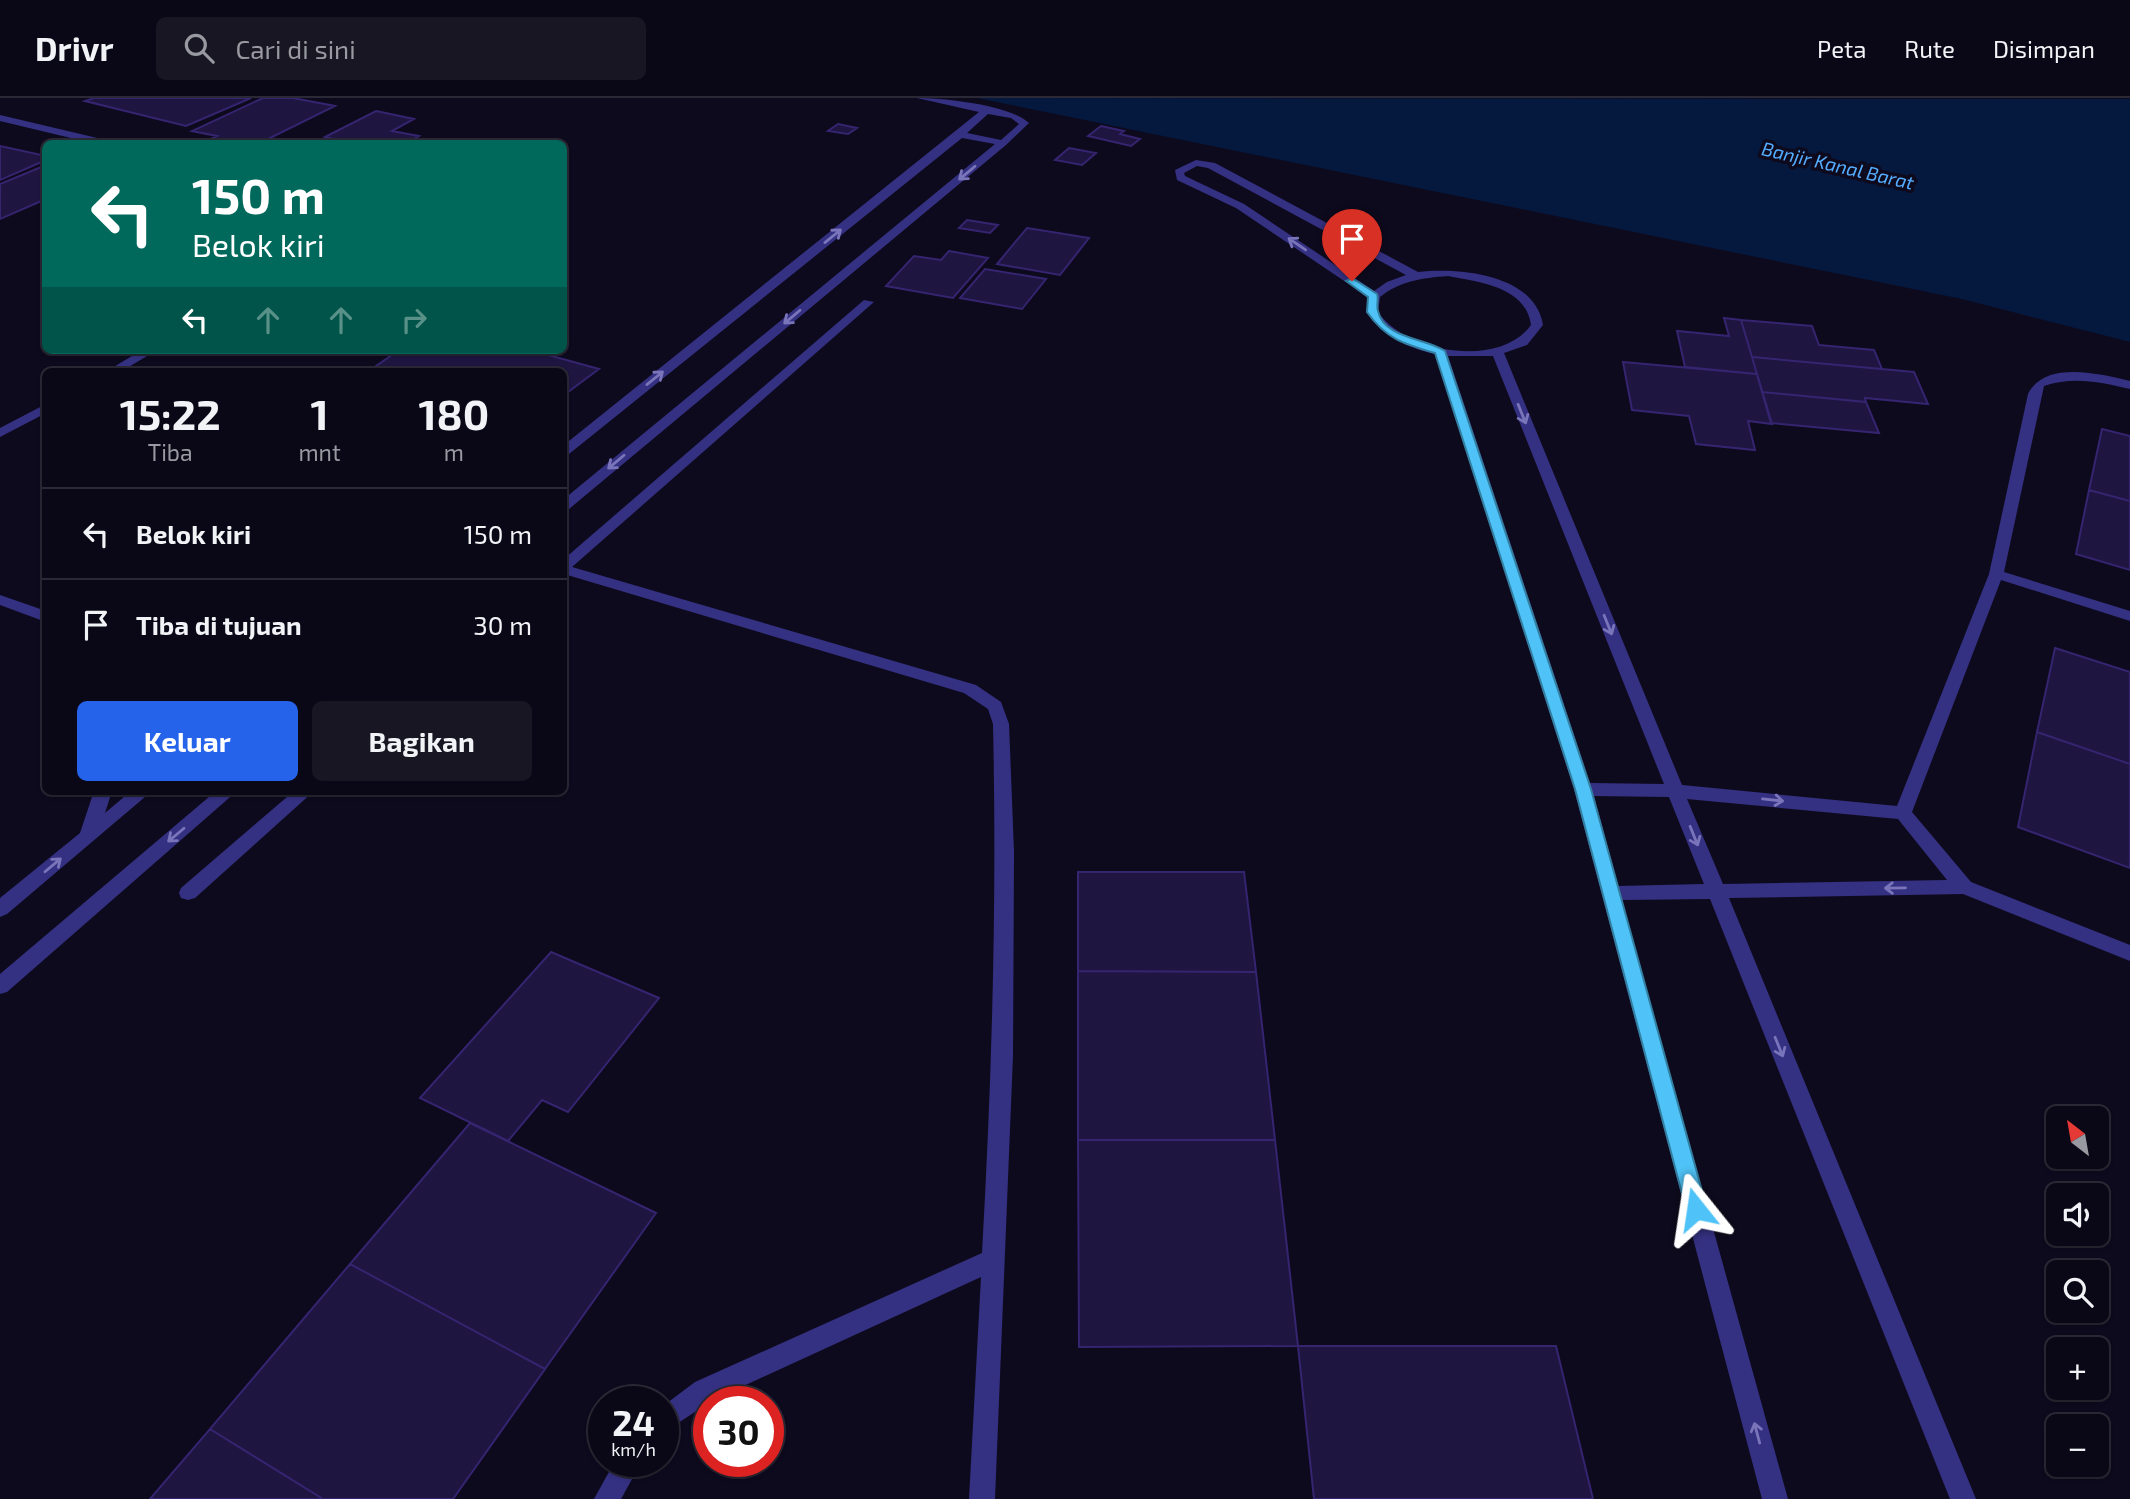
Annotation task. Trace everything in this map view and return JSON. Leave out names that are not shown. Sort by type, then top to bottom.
[{"type":"street","points":[[567,504],[1024,123],[1014,116],[922,98]]},
{"type":"street","points":[[567,449],[960,135],[986,111]]},
{"type":"street","points":[[0,118],[93,140]]},
{"type":"street","points":[[960,135],[1003,143]]},
{"type":"street","points":[[1374,296],[1240,206],[1181,178],[1179,172],[1196,163],[1211,165],[1414,275]]},
{"type":"street","points":[[1448,273],[1483,279],[1514,291],[1533,307],[1537,325],[1525,341],[1497,351],[1469,354],[1440,351],[1408,342],[1384,328],[1372,312],[1374,296],[1388,283],[1414,275],[1448,273]]},
{"type":"street","points":[[567,565],[868,302]]},
{"type":"street","points":[[1440,351],[1583,789],[1775,1499]]},
{"type":"street","points":[[1497,351],[1963,1499]]},
{"type":"street","points":[[118,368],[144,354]]},
{"type":"street","points":[[1903,813],[1996,574],[2034,394],[2039,384],[2054,377],[2077,375],[2130,385]]},
{"type":"street","points":[[0,433],[42,410]]},
{"type":"street","points":[[567,569],[970,689],[995,706],[1001,724],[1005,865],[1003,1055],[982,1499]]},
{"type":"street","points":[[1996,574],[2130,616]]},
{"type":"street","points":[[0,600],[42,616]]},
{"type":"street","points":[[1583,789],[1676,791],[1903,813],[1964,887]]},
{"type":"street","points":[[88,836],[102,795]]},
{"type":"street","points":[[0,909],[138,795]]},
{"type":"street","points":[[0,986],[223,795]]},
{"type":"street","points":[[188,893],[300,795]]},
{"type":"street","points":[[1611,894],[1964,887],[2130,953]]},
{"type":"street","points":[[679,1409],[704,1391],[994,1259]]},
{"type":"street","points":[[607,1499],[620,1477]]},
{"type":"water","name":"Banjir Kanal Barat","points":[[977,98],[2130,99],[2130,342],[1962,299]]},
{"type":"building","points":[[94,98],[251,98],[186,126],[85,101]]},
{"type":"building","points":[[263,98],[293,98],[335,106],[266,140],[209,140],[217,136],[192,131]]},
{"type":"building","points":[[376,111],[414,119],[392,131],[419,136],[412,140],[338,140],[325,137]]},
{"type":"building","points":[[838,124],[857,128],[848,134],[828,131]]},
{"type":"building","points":[[1101,126],[1124,131],[1120,134],[1140,139],[1131,146],[1088,136]]},
{"type":"building","points":[[0,146],[42,155],[42,162],[0,180]]},
{"type":"building","points":[[1069,148],[1096,153],[1082,165],[1055,160]]},
{"type":"building","points":[[42,167],[42,201],[0,219],[0,184]]},
{"type":"building","points":[[967,220],[998,225],[990,233],[959,228]]},
{"type":"building","points":[[1027,228],[1089,238],[1060,275],[997,264]]},
{"type":"building","points":[[949,251],[988,258],[953,298],[886,286],[914,256],[941,260]]},
{"type":"building","points":[[985,269],[1046,279],[1022,309],[960,298]]},
{"type":"building","points":[[1724,318],[1741,320],[1757,374],[1685,367],[1677,331],[1729,336]]},
{"type":"building","points":[[1741,320],[1812,326],[1819,345],[1874,350],[1882,369],[1752,357]]},
{"type":"building","points":[[393,354],[545,354],[599,369],[567,393],[567,368],[373,368]]},
{"type":"building","points":[[1752,357],[1914,372],[1928,404],[1865,398],[1866,402],[1762,392]]},
{"type":"building","points":[[1623,362],[1757,374],[1772,424],[1748,421],[1755,450],[1696,444],[1689,416],[1632,410]]},
{"type":"building","points":[[1762,392],[1866,402],[1879,433],[1771,423]]},
{"type":"building","points":[[2102,429],[2130,436],[2130,501],[2089,490]]},
{"type":"building","points":[[2089,490],[2130,501],[2130,570],[2076,554]]},
{"type":"building","points":[[2055,648],[2130,672],[2130,764],[2037,732]]},
{"type":"building","points":[[2037,732],[2130,764],[2130,868],[2018,827]]},
{"type":"building","points":[[1078,872],[1244,872],[1256,972],[1078,971]]},
{"type":"building","points":[[551,952],[659,998],[568,1112],[542,1100],[508,1141],[420,1098]]},
{"type":"building","points":[[1078,971],[1256,972],[1275,1140],[1078,1140]]},
{"type":"building","points":[[470,1123],[656,1213],[545,1369],[350,1264]]},
{"type":"building","points":[[1078,1140],[1275,1140],[1298,1346],[1079,1347]]},
{"type":"building","points":[[350,1264],[545,1369],[453,1499],[323,1499],[210,1429]]},
{"type":"building","points":[[1298,1346],[1556,1346],[1593,1499],[1314,1499]]},
{"type":"building","points":[[210,1429],[323,1499],[150,1499]]},
{"type":"route","points":[[1352,281],[1374,296],[1372,312],[1384,328],[1408,342],[1440,351],[1583,789],[1696,1209]]}]
